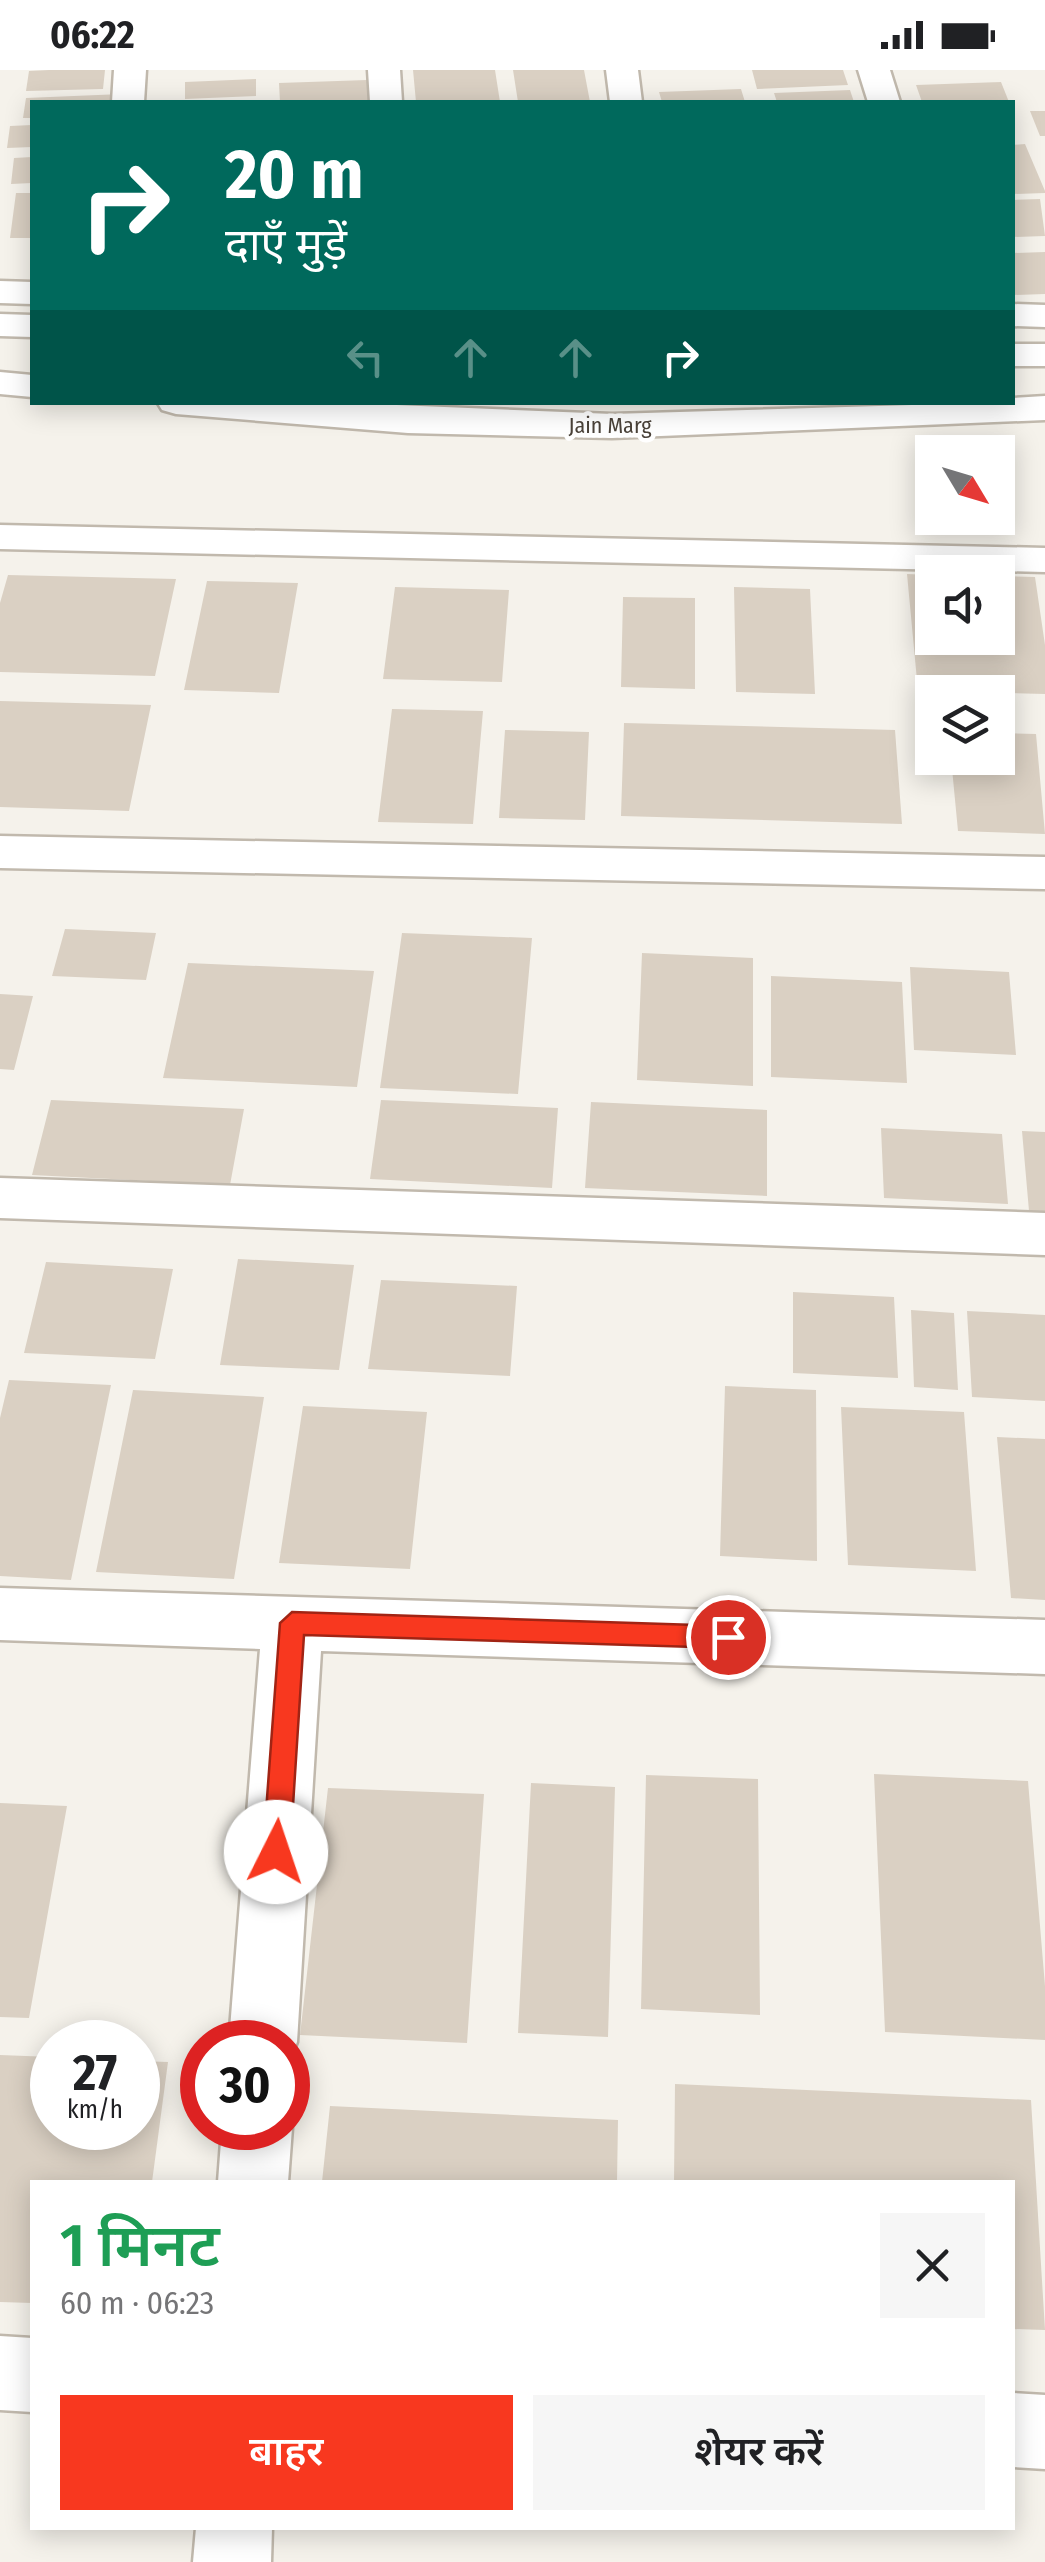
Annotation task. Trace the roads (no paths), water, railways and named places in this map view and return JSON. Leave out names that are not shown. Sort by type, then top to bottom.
[{"type":"street","points":[[128,100],[130,70]]},
{"type":"street","points":[[384,70],[386,100]]},
{"type":"street","points":[[622,70],[626,100]]},
{"type":"street","points":[[874,70],[883,100]]},
{"type":"street","points":[[0,292],[30,293]]},
{"type":"street","points":[[1015,315],[1045,316]]},
{"type":"street","points":[[0,325],[30,326]]},
{"type":"street","points":[[1015,354],[1045,355]]},
{"type":"street","points":[[0,382],[30,386]]},
{"type":"street","name":"Jain Marg","points":[[211,405],[408,422],[612,426],[1045,408]]},
{"type":"street","points":[[566,405],[612,426]]},
{"type":"street","points":[[0,537],[1045,560]]},
{"type":"street","points":[[0,852],[1045,873]]},
{"type":"street","points":[[0,1198],[1045,1234]]},
{"type":"street","points":[[0,1614],[1045,1647]]},
{"type":"street","points":[[265,2020],[292,1623]]},
{"type":"street","points":[[254,2180],[256,2150]]},
{"type":"street","points":[[0,2373],[30,2375]]},
{"type":"street","points":[[1015,2430],[1045,2432]]},
{"type":"street","points":[[232,2562],[234,2530]]}]
